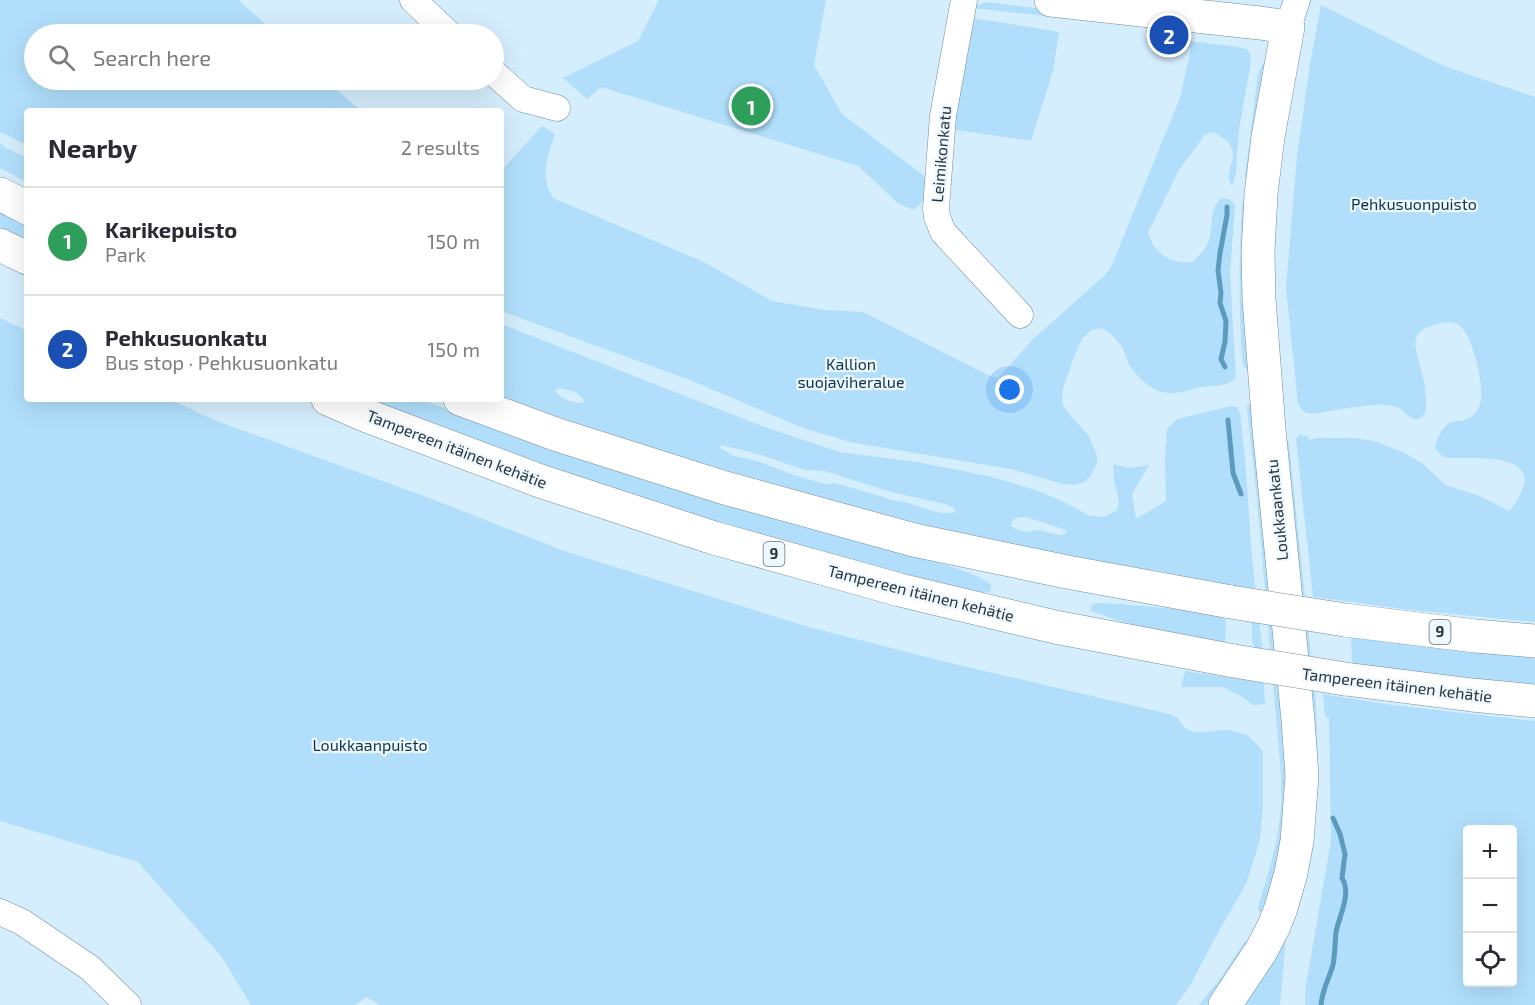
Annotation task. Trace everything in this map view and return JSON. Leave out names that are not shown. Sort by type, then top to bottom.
[{"type":"main road","points":[[1051,0],[1260,23],[1292,14]]},
{"type":"main road","name":"Loukkaankatu","points":[[1225,1005],[1261,951],[1281,908],[1297,841],[1302,776],[1269,429],[1259,299],[1258,252],[1262,182],[1268,136],[1292,14]]},
{"type":"main road","points":[[0,194],[24,206]]},
{"type":"main road","points":[[0,245],[24,257]]},
{"type":"main road","name":"Tampereen itäinen kehätie","points":[[335,402],[540,481],[714,537],[900,590],[1055,627],[1234,661],[1472,696],[1535,701]]},
{"type":"main road","name":"9","points":[[468,402],[555,434],[724,488],[914,540],[1068,573],[1231,602],[1345,620],[1535,641]]},
{"type":"street","points":[[413,0],[438,24]]},
{"type":"street","name":"Leimikonkatu","points":[[964,0],[943,116],[937,216],[944,232],[1020,315]]},
{"type":"street","points":[[504,82],[523,99],[557,108]]},
{"type":"street","points":[[0,912],[22,922],[90,968],[128,1005]]},
{"type":"green space","points":[[0,0],[238,0],[266,24],[24,24],[24,90],[337,90],[358,108],[24,108],[24,144],[0,132]]},
{"type":"green space","points":[[659,0],[826,0],[814,65],[842,114],[927,178],[928,197],[913,210],[898,203],[858,166],[601,87],[587,99],[563,78],[638,41]]},
{"type":"green space","points":[[986,2],[1052,10],[1079,20],[973,8]]},
{"type":"green space","name":"Pehkusuonpuisto","points":[[1321,5],[1444,66],[1535,97],[1535,622],[1411,610],[1313,597],[1296,439],[1299,435],[1307,436],[1310,440],[1354,438],[1374,441],[1405,453],[1423,464],[1445,485],[1480,496],[1509,511],[1521,494],[1524,476],[1519,468],[1510,463],[1483,458],[1448,458],[1442,456],[1435,448],[1445,426],[1472,416],[1479,407],[1481,399],[1479,372],[1473,349],[1465,331],[1455,323],[1449,322],[1427,327],[1420,331],[1415,342],[1426,397],[1425,412],[1419,419],[1389,405],[1378,404],[1306,413],[1298,404],[1286,287],[1297,156]]},
{"type":"green space","points":[[973,18],[1059,32],[1053,71],[1031,141],[950,129]]},
{"type":"green space","name":"Kallion suojaviheralue","points":[[1175,39],[1238,47],[1250,53],[1251,62],[1239,130],[1233,184],[1231,185],[1229,179],[1232,150],[1223,138],[1210,132],[1204,136],[1179,170],[1148,233],[1154,247],[1164,256],[1177,261],[1192,262],[1208,243],[1213,213],[1218,202],[1222,198],[1234,204],[1230,273],[1236,378],[1220,385],[1177,393],[1163,392],[1146,383],[1136,374],[1121,345],[1113,336],[1101,328],[1091,330],[1082,339],[1073,359],[1063,389],[1062,403],[1088,435],[1097,455],[1097,463],[1090,477],[1083,483],[1063,484],[1011,469],[850,442],[803,428],[690,380],[504,312],[504,168],[542,126],[555,134],[546,166],[546,182],[553,198],[704,262],[772,301],[825,310],[863,312],[992,377],[999,377],[1033,339],[1104,276],[1111,267],[1180,98],[1191,48],[1174,45]]},
{"type":"green space","points":[[1265,63],[1246,179],[1258,74],[1262,64]]},
{"type":"green space","points":[[0,143],[24,157],[24,180],[0,168]]},
{"type":"green space","points":[[1245,201],[1250,367],[1247,369],[1243,366],[1240,306],[1241,227],[1242,207]]},
{"type":"green space","points":[[0,210],[24,222],[24,244],[0,232]]},
{"type":"green space","name":"Loukkaanpuisto","points":[[0,318],[24,330],[24,402],[176,402],[214,420],[424,496],[567,552],[809,627],[946,662],[1169,714],[1178,718],[1182,725],[1193,732],[1228,730],[1246,735],[1263,751],[1263,805],[1260,840],[1246,884],[1188,989],[1176,1005],[380,1005],[366,997],[355,1005],[251,1005],[221,956],[138,862],[0,821]]},
{"type":"green space","points":[[504,325],[762,426],[839,452],[917,462],[988,476],[1036,490],[1088,515],[1104,517],[1117,510],[1119,501],[1113,464],[1128,468],[1149,465],[1132,494],[1136,519],[1166,501],[1167,429],[1177,419],[1231,406],[1236,407],[1240,413],[1245,457],[1265,704],[1253,705],[1223,687],[1181,687],[1185,671],[1255,681],[1256,651],[1252,641],[1251,589],[1151,569],[1169,575],[1153,574],[914,522],[706,464],[504,398]],"holes":[[[559,388],[578,394],[584,402],[568,401],[555,391]],[[721,445],[761,455],[805,470],[825,471],[891,492],[945,504],[954,508],[956,512],[938,512],[835,483],[825,484],[757,461],[734,456],[720,448]],[[1026,517],[1066,530],[1067,532],[1061,535],[1038,530],[1026,532],[1011,526],[1012,521],[1016,518]]]},
{"type":"green space","points":[[371,402],[428,402],[542,444],[962,570],[991,585],[991,590],[976,592],[894,574],[604,489]]},
{"type":"green space","points":[[1249,404],[1253,405],[1290,764],[1284,850],[1262,913],[1258,911],[1258,907],[1279,828],[1281,774],[1247,409]]},
{"type":"green space","points":[[1285,438],[1289,444],[1316,702],[1318,764],[1315,796],[1286,939],[1280,1005],[1240,1005],[1286,921]]},
{"type":"green space","points":[[1093,604],[1224,616],[1225,646],[1122,622],[1091,611]]},
{"type":"green space","points":[[1351,634],[1535,656],[1535,689],[1352,665]]},
{"type":"green space","points":[[1323,694],[1392,705],[1535,721],[1535,1005],[1305,1005],[1305,991],[1331,840],[1329,717],[1325,717]]},
{"type":"green space","points":[[1245,941],[1247,944],[1210,1005],[1199,1005],[1219,980]]},
{"type":"waterway","points":[[1225,367],[1221,359],[1226,321],[1220,303],[1218,270],[1227,207]]},
{"type":"waterway","points":[[1228,420],[1233,473],[1241,494]]},
{"type":"waterway","points":[[1321,1005],[1333,965],[1336,932],[1346,891],[1342,878],[1345,854],[1333,818]]},
{"type":"place","name":"Pehkusuonkatu","points":[[1169,35]]},
{"type":"place","name":"Karikepuisto","points":[[751,106]]}]
